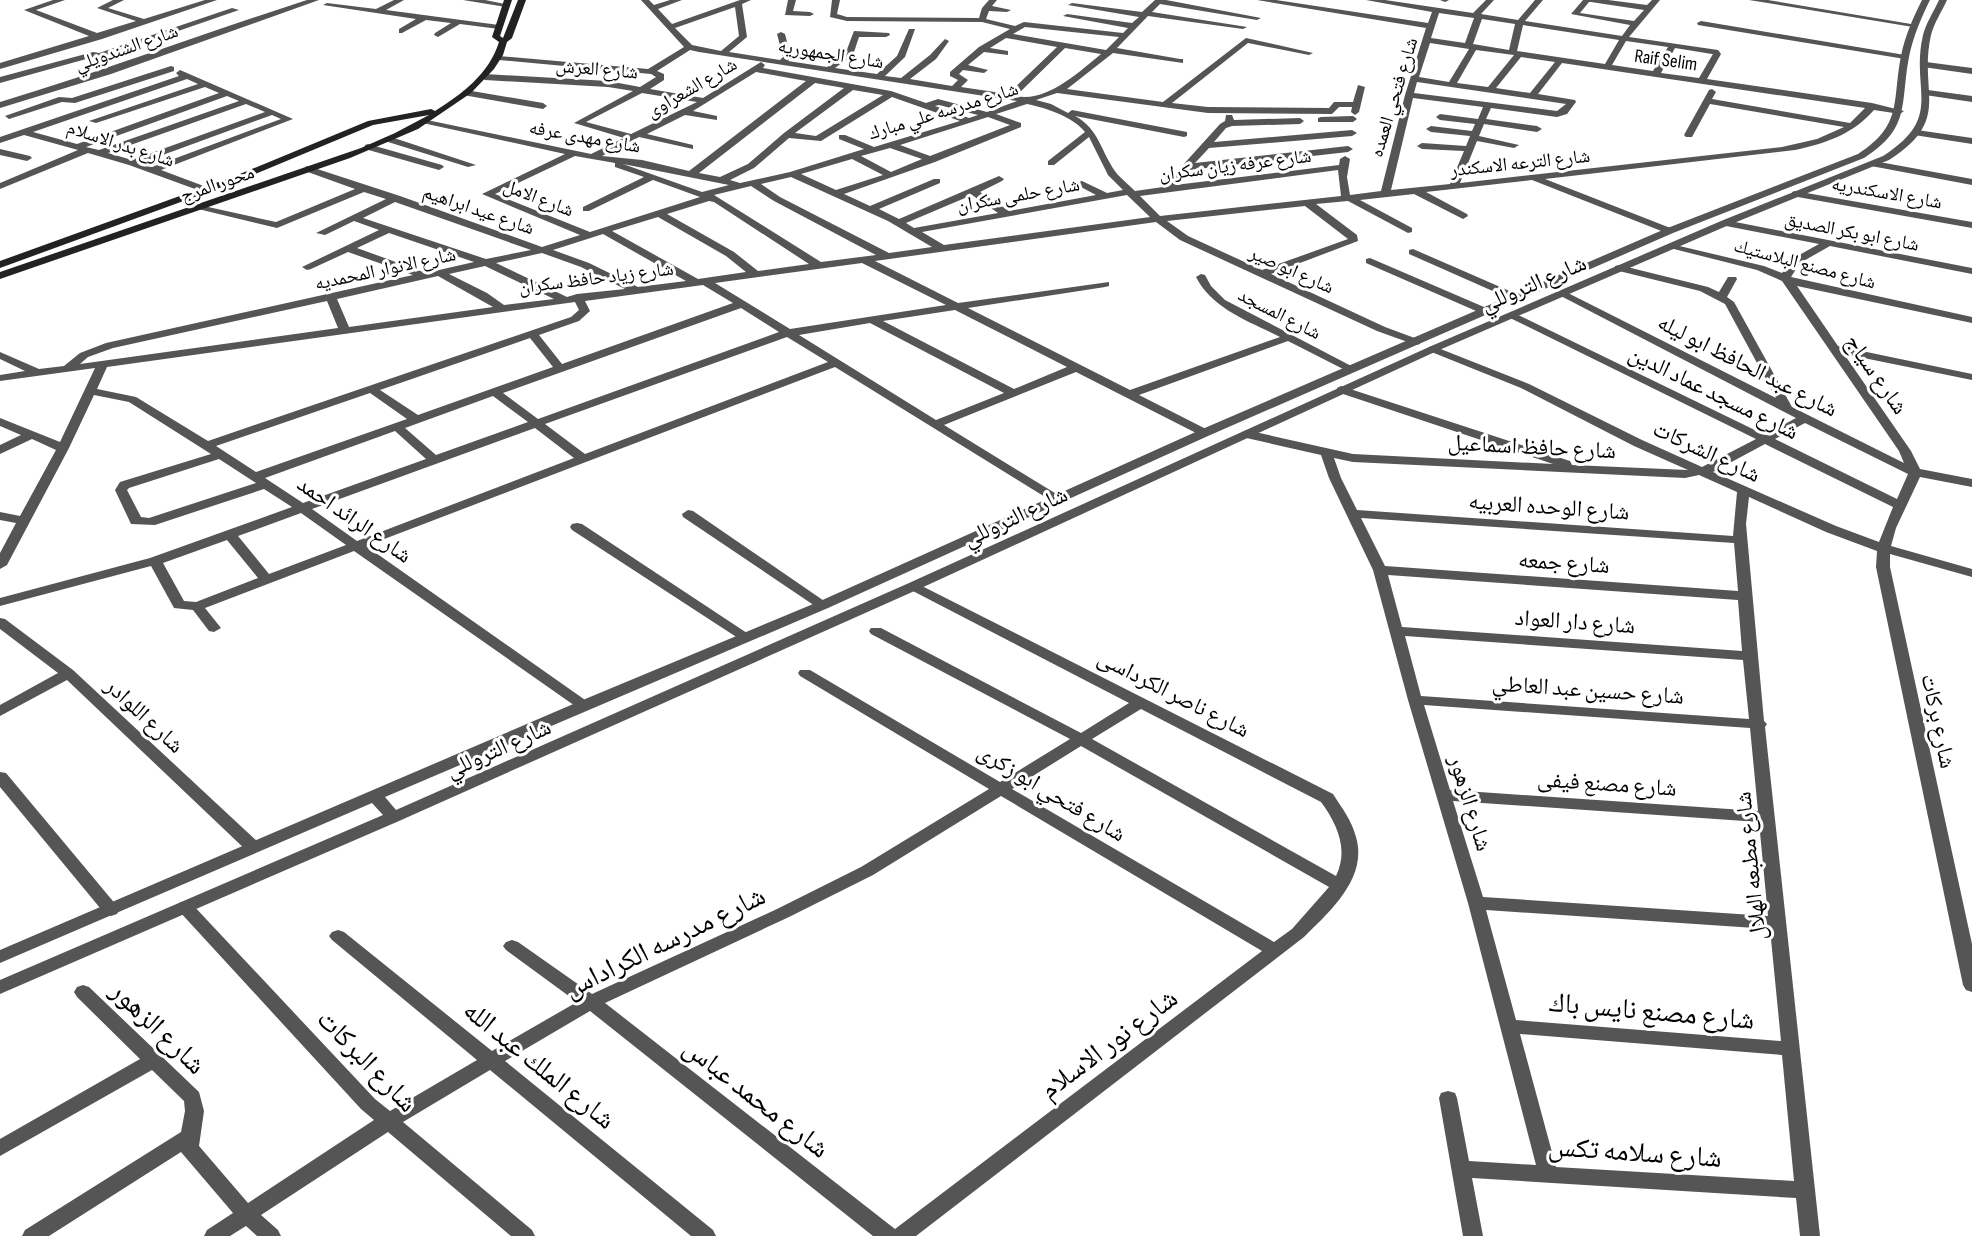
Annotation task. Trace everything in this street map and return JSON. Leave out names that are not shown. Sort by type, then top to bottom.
[{"type":"main road","name":"محور المرج","points":[[0,276],[308,169],[388,139],[422,122],[466,93],[485,76],[499,58],[503,41],[509,36],[522,0]]},
{"type":"main road","points":[[499,27],[507,2]]},
{"type":"main road","name":"محور المرج","points":[[499,27],[496,38],[503,41]]},
{"type":"main road","name":"محور المرج","points":[[0,264],[206,190],[371,123],[439,110]]},
{"type":"street","points":[[27,0],[41,5]]},
{"type":"street","points":[[61,0],[28,10],[99,37]]},
{"type":"street","points":[[99,0],[110,3]]},
{"type":"street","points":[[120,0],[100,7],[146,22]]},
{"type":"street","points":[[279,0],[299,5]]},
{"type":"street","name":"شارع الشندويلي","points":[[0,105],[95,76],[315,0]]},
{"type":"street","points":[[379,11],[400,0]]},
{"type":"street","points":[[467,0],[507,2]]},
{"type":"street","points":[[645,0],[689,47],[651,72]]},
{"type":"street","points":[[653,8],[678,0]]},
{"type":"street","points":[[713,0],[740,4]]},
{"type":"street","points":[[792,0],[788,13],[810,14]]},
{"type":"street","points":[[836,0],[833,15],[846,19],[982,20],[1015,28]]},
{"type":"street","points":[[982,20],[986,8],[993,0]]},
{"type":"street","points":[[1261,0],[1432,26]]},
{"type":"street","points":[[1370,0],[1673,45],[1717,54],[1702,80]]},
{"type":"street","points":[[1452,84],[1471,47],[1477,16],[1490,0]]},
{"type":"street","points":[[1491,89],[1516,53],[1520,22],[1539,0]]},
{"type":"street","points":[[1636,23],[1575,14],[1589,0],[1649,9]]},
{"type":"street","points":[[1607,67],[1624,38],[1656,0]]},
{"type":"street","points":[[1753,0],[1782,2],[1913,25]]},
{"type":"street","points":[[1943,0],[1927,36],[1928,93],[1917,133],[1972,141]]},
{"type":"street","points":[[0,66],[211,1],[262,17]]},
{"type":"street","points":[[1159,1],[1257,18]]},
{"type":"street","name":"شارع مدرسه علي مبارك","points":[[708,196],[891,145],[1058,91],[1075,82],[1110,51],[1159,1]]},
{"type":"street","name":"شارع التروللي","points":[[0,957],[583,705],[823,605],[1204,433],[1670,231],[1871,151],[1897,122],[1905,57],[1922,1]]},
{"type":"street","points":[[670,27],[740,4]]},
{"type":"street","points":[[723,53],[743,37],[740,4]]},
{"type":"street","points":[[327,5],[499,27]]},
{"type":"street","points":[[1072,5],[1218,29]]},
{"type":"street","points":[[986,8],[1006,10]]},
{"type":"street","points":[[3,78],[98,55],[235,10]]},
{"type":"street","name":"شارع فتحي العمده","points":[[1385,194],[1409,95],[1436,10]]},
{"type":"street","points":[[1067,16],[1141,18],[1243,27]]},
{"type":"street","points":[[402,31],[425,17]]},
{"type":"street","points":[[438,35],[458,22]]},
{"type":"street","points":[[1701,23],[1905,57]]},
{"type":"street","points":[[954,89],[964,81],[953,75],[982,49],[1015,28],[1033,24],[1121,38],[1169,50]]},
{"type":"street","points":[[879,77],[901,57],[912,30]]},
{"type":"street","points":[[781,34],[787,57],[783,62]]},
{"type":"street","points":[[829,69],[850,53],[857,34],[886,36]]},
{"type":"street","points":[[1003,35],[1180,61]]},
{"type":"street","points":[[1164,105],[1246,40],[1309,53]]},
{"type":"street","name":"Raif Selim","points":[[1428,40],[1900,111]]},
{"type":"street","points":[[904,80],[933,57],[945,41]]},
{"type":"street","points":[[72,45],[145,71]]},
{"type":"street","points":[[1010,97],[1064,45]]},
{"type":"street","points":[[1656,74],[1673,45]]},
{"type":"street","name":"شارع الجمهوريه","points":[[689,47],[1010,97],[1061,111]]},
{"type":"street","points":[[982,49],[1005,53]]},
{"type":"street","points":[[1076,60],[1087,49]]},
{"type":"street","points":[[804,65],[814,55]]},
{"type":"street","points":[[145,58],[289,119],[153,170]]},
{"type":"street","points":[[499,58],[651,72],[661,78],[578,123],[690,147]]},
{"type":"street","name":"شارع الشعراوى","points":[[590,157],[684,113],[768,60]]},
{"type":"street","points":[[1533,95],[1560,60]]},
{"type":"street","points":[[961,67],[984,70]]},
{"type":"street","points":[[32,87],[71,101],[171,69]]},
{"type":"street","points":[[756,69],[891,94],[969,121]]},
{"type":"street","points":[[1903,74],[1972,71]]},
{"type":"street","points":[[95,76],[110,81]]},
{"type":"street","points":[[2,139],[187,76]]},
{"type":"street","name":"شارع العرش","points":[[485,76],[608,84],[705,101]]},
{"type":"street","points":[[3,78],[20,82]]},
{"type":"street","points":[[1409,95],[1553,114],[1564,112],[1572,101],[1414,79]]},
{"type":"street","points":[[691,174],[813,80]]},
{"type":"street","points":[[1689,135],[1718,82]]},
{"type":"street","points":[[93,121],[205,83]]},
{"type":"street","points":[[720,180],[751,166],[851,87]]},
{"type":"street","points":[[1361,88],[1343,167],[1348,198],[1408,230]]},
{"type":"street","points":[[1058,91],[1228,111],[1332,111],[1337,104],[1357,105]]},
{"type":"street","points":[[0,186],[82,148],[227,93]]},
{"type":"street","points":[[466,93],[543,106]]},
{"type":"street","points":[[1928,93],[1972,99]]},
{"type":"street","points":[[787,135],[818,139],[891,94]]},
{"type":"street","points":[[5,114],[62,99]]},
{"type":"street","points":[[1707,101],[1854,126]]},
{"type":"street","points":[[100,153],[247,102]]},
{"type":"street","points":[[836,193],[932,160],[1018,126],[990,115],[938,102],[927,106]]},
{"type":"street","points":[[1453,187],[1488,105]]},
{"type":"street","name":"شارع الترعه الاسكندر","points":[[1158,219],[1535,179],[1802,147],[1833,138],[1854,126],[1872,106]]},
{"type":"street","points":[[1051,163],[1090,132],[1061,111]]},
{"type":"street","points":[[1061,111],[1184,134]]},
{"type":"street","points":[[1228,111],[1228,123]]},
{"type":"street","points":[[132,163],[273,112]]},
{"type":"street","points":[[684,113],[714,118]]},
{"type":"street","name":"شارع بدر الاسلام","points":[[5,114],[37,127]]},
{"type":"street","points":[[1440,117],[1537,128]]},
{"type":"street","points":[[1166,190],[1228,123],[1353,119]]},
{"type":"street","name":"شارع مهدى عرفه","points":[[422,122],[573,154],[642,163],[748,185]]},
{"type":"street","points":[[1431,129],[1514,145]]},
{"type":"street","name":"شارع بدر الاسلام","points":[[25,132],[132,163],[206,190]]},
{"type":"street","name":"شارع ابو صير","points":[[1090,132],[1106,166],[1130,193],[1158,219],[1201,247],[1416,342]]},
{"type":"street","points":[[1206,145],[1352,133]]},
{"type":"street","name":"شارع التروللي","points":[[0,987],[393,817],[914,586],[1433,349],[1725,223],[1874,164],[1896,153],[1917,133]]},
{"type":"street","points":[[842,136],[874,150]]},
{"type":"street","points":[[388,139],[471,165]]},
{"type":"street","points":[[891,145],[932,160]]},
{"type":"street","points":[[1422,146],[1469,149]]},
{"type":"street","points":[[368,147],[439,167]]},
{"type":"street","points":[[1188,167],[1348,149]]},
{"type":"street","points":[[0,152],[27,158]]},
{"type":"street","name":"شارع الامل","points":[[573,154],[487,194],[591,236]]},
{"type":"street","points":[[853,156],[891,175]]},
{"type":"street","points":[[611,160],[708,196],[820,266]]},
{"type":"street","points":[[1874,164],[1972,182]]},
{"type":"street","name":"شارع عرفه زيان سكران","points":[[1130,193],[1343,167]]},
{"type":"street","name":"شارع عيد ابراهيم","points":[[308,169],[603,272],[635,290]]},
{"type":"street","points":[[0,171],[23,176]]},
{"type":"street","points":[[792,174],[871,209],[944,250]]},
{"type":"street","points":[[586,209],[652,177]]},
{"type":"street","points":[[898,223],[999,179]]},
{"type":"street","points":[[1535,179],[1670,231]]},
{"type":"street","points":[[871,209],[937,181]]},
{"type":"street","points":[[1082,184],[1105,196]]},
{"type":"street","points":[[748,185],[889,257]]},
{"type":"street","points":[[199,208],[274,226],[366,188]]},
{"type":"street","points":[[1416,191],[1463,216]]},
{"type":"street","points":[[974,192],[1007,214]]},
{"type":"street","name":"شارع حلمى سكران","points":[[913,231],[1130,193]]},
{"type":"street","name":"شارع الاسكندريه","points":[[1795,194],[1972,225]]},
{"type":"street","name":"شارع الانوار المحمديه","points":[[67,368],[84,355],[110,345],[542,250],[606,232],[708,196]]},
{"type":"street","points":[[321,233],[397,198]]},
{"type":"street","points":[[1262,274],[1354,239],[1308,203]]},
{"type":"street","points":[[660,214],[730,254],[755,274]]},
{"type":"street","points":[[354,218],[487,263],[563,299]]},
{"type":"street","name":"شارع زياد حافظ سكران","points":[[0,378],[500,307],[944,250],[1158,219]]},
{"type":"street","name":"شارع ابو بكر الصديق","points":[[1725,223],[1972,271]]},
{"type":"street","points":[[307,267],[389,229]]},
{"type":"street","points":[[606,232],[741,304],[1058,501]]},
{"type":"street","points":[[1785,277],[1796,261],[1826,244]]},
{"type":"street","name":"شارع مصنع البلاستيك","points":[[1671,247],[1760,268],[1797,283],[1972,320]]},
{"type":"street","points":[[348,248],[427,277]]},
{"type":"street","points":[[1413,253],[1517,298]]},
{"type":"street","points":[[865,260],[1204,433]]},
{"type":"street","points":[[1370,261],[1487,312]]},
{"type":"street","points":[[1619,268],[1722,296],[1729,302],[1788,409]]},
{"type":"street","points":[[442,274],[474,289],[500,307]]},
{"type":"street","name":"شارع المسجد","points":[[1201,277],[1210,292],[1221,302],[1352,369]]},
{"type":"street","name":"شارع سياج","points":[[1785,277],[1905,451],[1915,472]]},
{"type":"street","points":[[1722,296],[1732,279]]},
{"type":"street","points":[[0,602],[155,561],[787,333],[1105,284]]},
{"type":"street","name":"شارع عبد الحافظ ابو ليله","points":[[1562,294],[1915,472],[1972,483]]},
{"type":"street","points":[[206,446],[580,316],[585,312],[578,297]]},
{"type":"street","points":[[331,298],[344,329]]},
{"type":"street","points":[[255,477],[741,304]]},
{"type":"street","name":"شارع مسجد عماد الدين","points":[[1512,315],[1899,505]]},
{"type":"street","points":[[870,319],[1013,393]]},
{"type":"street","points":[[531,333],[560,369]]},
{"type":"street","points":[[1130,394],[1289,337]]},
{"type":"street","points":[[1832,348],[1972,377]]},
{"type":"street","name":"شارع الشركات","points":[[1433,349],[1525,386],[1743,491],[1882,548],[1972,572]]},
{"type":"street","points":[[0,355],[37,372]]},
{"type":"street","points":[[155,561],[180,605],[197,606],[836,363]]},
{"type":"street","points":[[0,565],[63,448],[103,364]]},
{"type":"street","points":[[936,424],[1078,367]]},
{"type":"street","points":[[371,389],[416,419]]},
{"type":"street","points":[[1341,390],[1583,469]]},
{"type":"street","name":"شارع الرائد احمد","points":[[90,391],[132,399],[220,454],[302,508],[583,705]]},
{"type":"street","points":[[494,391],[582,458]]},
{"type":"street","name":"شارع حافظ اسماعيل","points":[[1246,434],[1327,454],[1378,461],[1662,473],[1701,472],[1805,418]]},
{"type":"street","points":[[0,422],[63,448]]},
{"type":"street","points":[[396,426],[435,461]]},
{"type":"street","points":[[0,450],[31,435]]},
{"type":"street","points":[[220,454],[124,485],[121,490],[136,521],[150,522],[267,484]]},
{"type":"street","name":"شارع الزهور","points":[[1327,454],[1335,478],[1380,570],[1415,700],[1476,903],[1548,1173]]},
{"type":"street","points":[[1882,548],[1888,526],[1915,472]]},
{"type":"street","name":"شارع مطبعه الهلال","points":[[1743,491],[1740,507],[1741,540],[1750,656],[1810,1236]]},
{"type":"street","points":[[688,514],[823,605]]},
{"type":"street","name":"شارع الوحده العربيه","points":[[1354,514],[1741,540]]},
{"type":"street","points":[[0,516],[23,521]]},
{"type":"street","points":[[577,527],[746,637]]},
{"type":"street","points":[[230,535],[266,579]]},
{"type":"street","name":"شارع بركات","points":[[1882,548],[1883,567],[1972,985]]},
{"type":"street","name":"شارع جمعه","points":[[1380,570],[1746,596]]},
{"type":"street","name":"شارع ناصر الكرداسى","points":[[914,586],[1327,798],[1342,817],[1350,837],[1351,858],[1340,886]]},
{"type":"street","points":[[197,606],[214,628]]},
{"type":"street","name":"شارع اللوادر","points":[[0,622],[68,673],[253,847]]},
{"type":"street","points":[[876,631],[1081,739],[1340,886]]},
{"type":"street","name":"شارع دار العواد","points":[[1396,631],[1750,656]]},
{"type":"street","points":[[0,711],[68,673]]},
{"type":"street","name":"شارع فتحي ابو زكرى","points":[[804,673],[1275,951]]},
{"type":"street","name":"شارع حسين عبد العاطي","points":[[1415,700],[1759,723]]},
{"type":"street","name":"شارع مدرسه الكراداس","points":[[214,1236],[387,1122],[592,1002],[783,914],[867,871],[1141,702]]},
{"type":"street","points":[[0,777],[111,910]]},
{"type":"street","points":[[374,795],[393,817]]},
{"type":"street","name":"شارع مصنع فيفى","points":[[1443,796],[1768,817]]},
{"type":"street","name":"شارع نور الاسلام","points":[[901,1236],[1275,951],[1316,915],[1340,886]]},
{"type":"street","points":[[1476,903],[1778,923]]},
{"type":"street","name":"شارع البركات","points":[[185,907],[387,1122],[525,1236]]},
{"type":"street","name":"شارع الملك عبد الله","points":[[338,936],[706,1236]]},
{"type":"street","name":"شارع محمد عباس","points":[[512,946],[592,1002],[888,1236]]},
{"type":"street","name":"شارع الزهور","points":[[83,992],[192,1097],[196,1106],[194,1129],[190,1136]]},
{"type":"street","name":"شارع مصنع نايس باك","points":[[1510,1026],[1790,1049]]},
{"type":"street","points":[[0,1148],[155,1059]]},
{"type":"street","points":[[1448,1098],[1473,1236]]},
{"type":"street","points":[[190,1136],[188,1144],[192,1154],[246,1214],[271,1236]]},
{"type":"street","points":[[32,1236],[190,1136]]},
{"type":"street","name":"شارع سلامه تكس","points":[[1461,1169],[1805,1190]]}]
